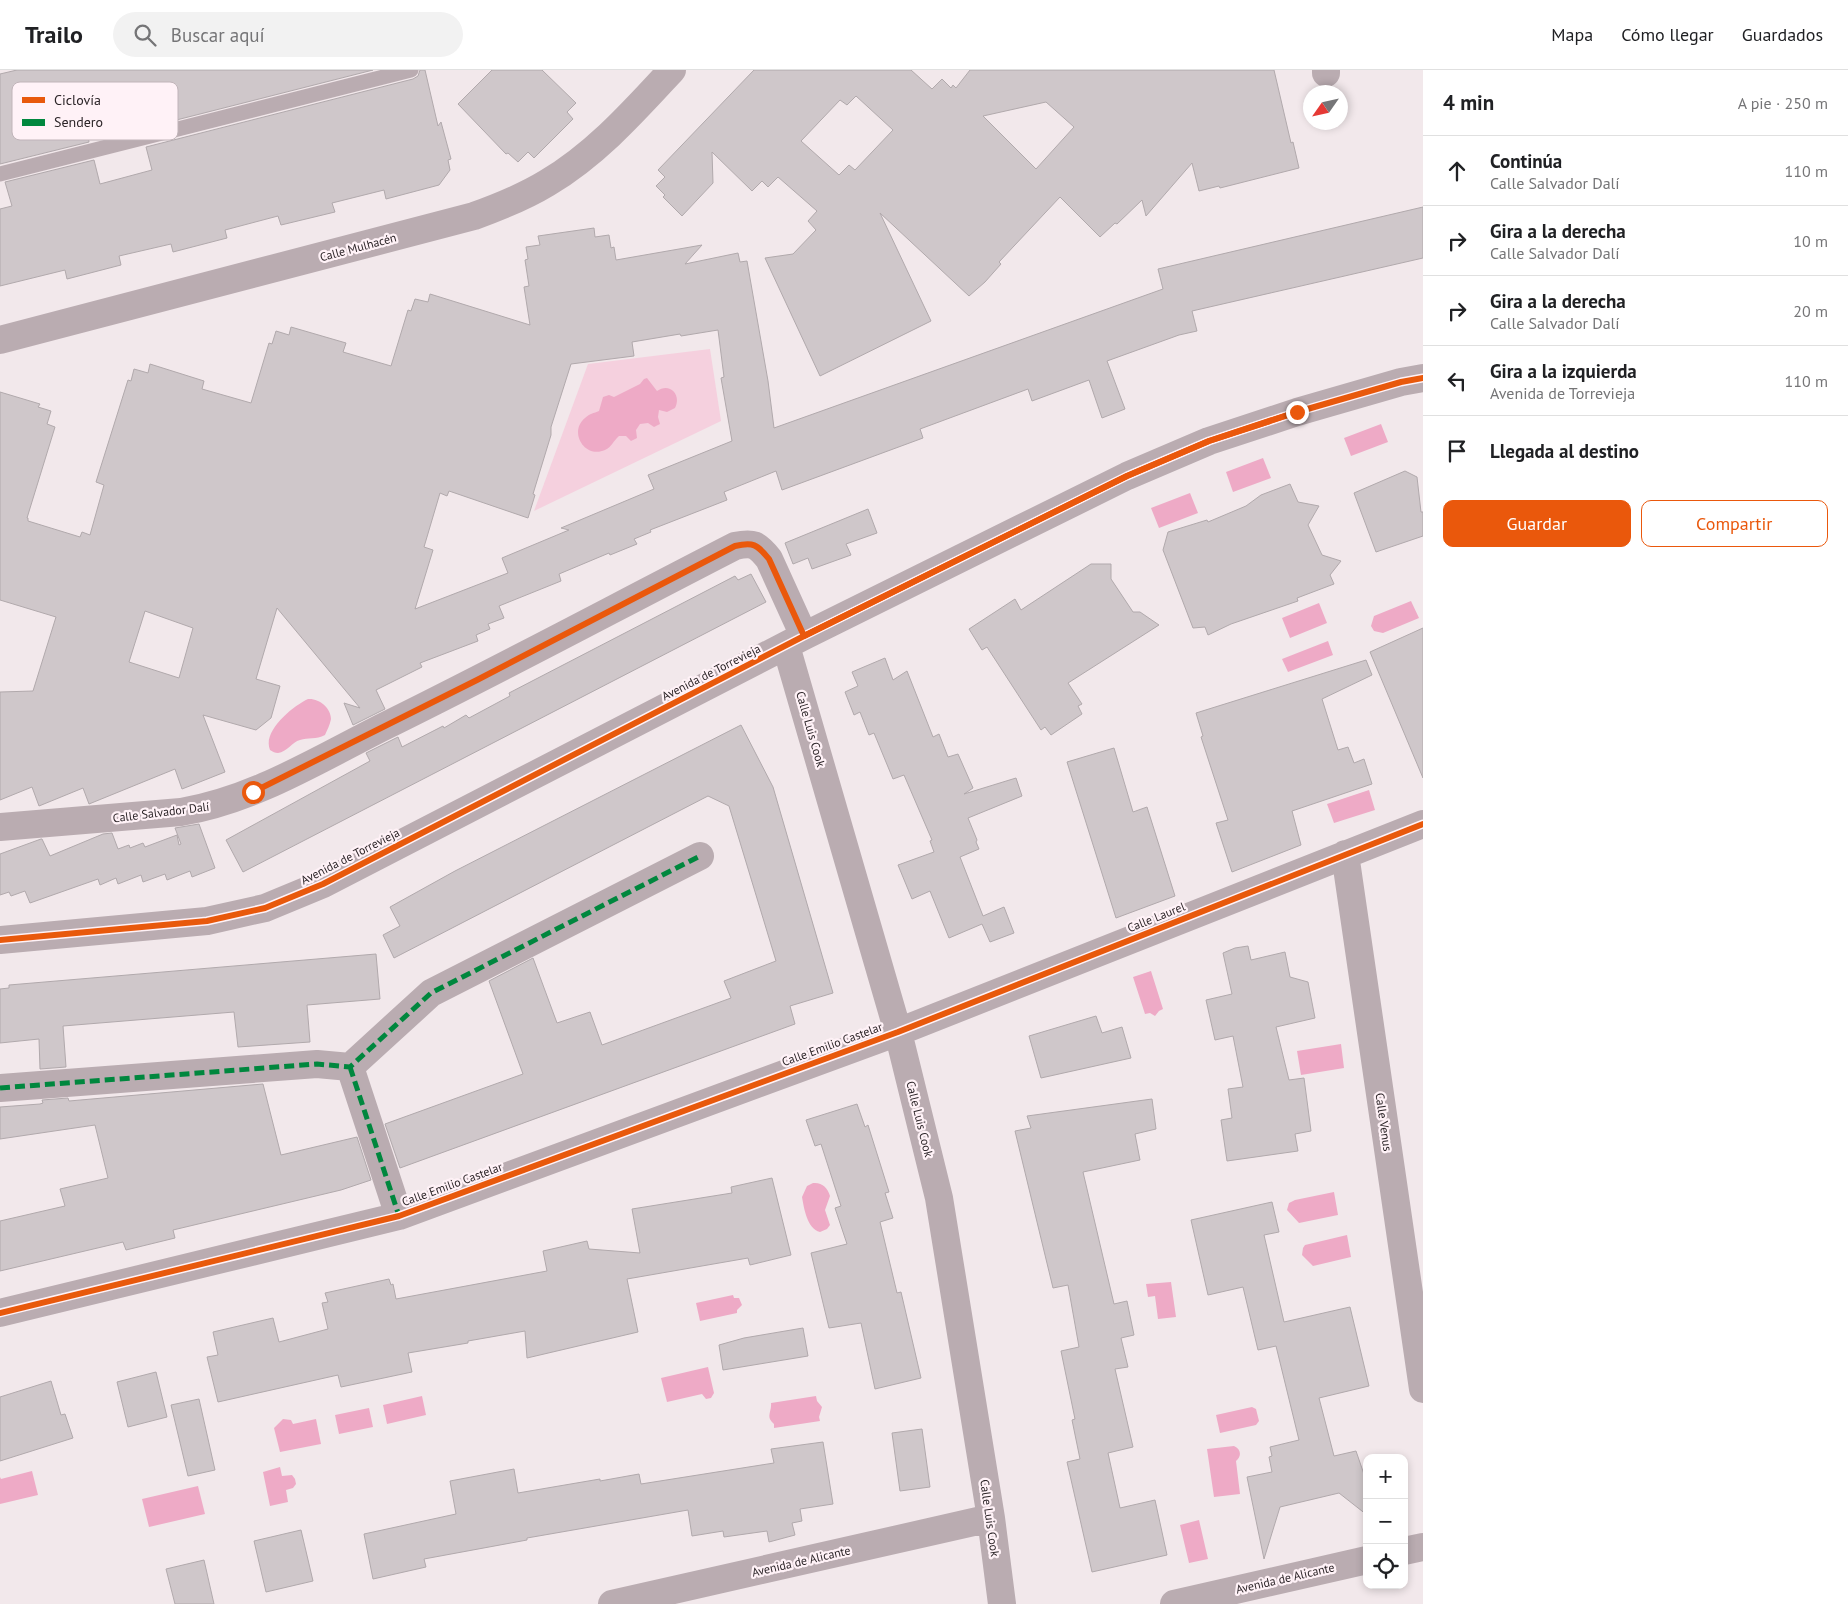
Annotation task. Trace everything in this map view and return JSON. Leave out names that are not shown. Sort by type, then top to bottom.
[{"type":"street","name":"Calle Mulhacén","points":[[0,340],[474,216],[510,202],[547,183],[582,159],[610,134],[672,70]]},
{"type":"street","name":"Avenida de Torrevieja","points":[[0,940],[207,921],[265,908],[294,897],[795,641],[1119,480],[1209,441],[1297,412],[1401,382],[1423,378]]},
{"type":"street","name":"Calle Salvador Dalí","points":[[0,827],[181,812],[205,808],[253,792],[477,680],[735,546],[748,543],[754,545],[760,548],[769,559],[795,641]]},
{"type":"street","name":"Calle Luis Cook","points":[[795,641],[799,685],[898,1032],[939,1198],[1002,1604]]},
{"type":"street","name":"Calle Laurel","points":[[898,1032],[1423,824]]},
{"type":"street","name":"Calle Venus","points":[[1345,854],[1423,1389]]},
{"type":"street","points":[[0,1088],[317,1064],[350,1067],[431,994],[700,856]]},
{"type":"street","name":"Calle Emilio Castelar","points":[[0,1312],[399,1216],[898,1032]]},
{"type":"street","points":[[350,1067],[399,1216]]},
{"type":"street","name":"Avenida de Alicante","points":[[612,1604],[990,1518]]},
{"type":"street","points":[[1408,1550],[1423,1547]]},
{"type":"street","name":"Avenida de Alicante","points":[[1174,1604],[1363,1561]]},
{"type":"lane","points":[[178,129],[411,70]]},
{"type":"lane","points":[[0,174],[134,140]]},
{"type":"shaded area","points":[[710,349],[721,421],[534,511],[588,364]]},
{"type":"shaded area","points":[[647,378],[657,391],[666,388],[676,394],[677,403],[675,408],[667,412],[659,410],[660,424],[654,427],[648,423],[640,424],[636,430],[637,438],[631,441],[626,436],[619,436],[605,450],[598,452],[585,448],[579,437],[578,430],[580,424],[585,418],[599,411],[603,397],[609,395],[614,397],[640,384]]},
{"type":"shaded area","points":[[1381,424],[1388,442],[1351,456],[1344,438]]},
{"type":"shaded area","points":[[1263,458],[1271,478],[1233,492],[1226,472]]},
{"type":"shaded area","points":[[1190,493],[1198,513],[1159,528],[1151,508]]},
{"type":"shaded area","points":[[1411,601],[1419,618],[1383,633],[1374,631],[1371,626],[1374,616]]},
{"type":"shaded area","points":[[1319,603],[1327,623],[1290,638],[1282,618]]},
{"type":"shaded area","points":[[1328,641],[1333,655],[1288,672],[1282,659]]},
{"type":"shaded area","points":[[308,699],[324,704],[329,711],[331,719],[325,735],[297,741],[278,753],[270,750],[270,735],[280,720]]},
{"type":"shaded area","points":[[1369,790],[1375,810],[1334,823],[1327,804]]},
{"type":"shaded area","points":[[1151,971],[1163,1009],[1155,1016],[1150,1013],[1145,1014],[1133,977]]},
{"type":"shaded area","points":[[1341,1044],[1344,1068],[1301,1075],[1297,1051]]},
{"type":"shaded area","points":[[819,1183],[824,1186],[830,1196],[825,1210],[830,1225],[827,1229],[820,1232],[809,1223],[802,1197],[807,1186]]},
{"type":"shaded area","points":[[1334,1192],[1338,1215],[1299,1223],[1287,1210],[1289,1203],[1295,1200]]},
{"type":"shaded area","points":[[1347,1235],[1351,1257],[1313,1266],[1302,1255],[1305,1245]]},
{"type":"shaded area","points":[[1171,1282],[1176,1317],[1158,1319],[1155,1296],[1148,1297],[1146,1284]]},
{"type":"shaded area","points":[[733,1295],[734,1298],[739,1298],[742,1305],[737,1310],[737,1313],[700,1321],[696,1303]]},
{"type":"shaded area","points":[[708,1367],[714,1393],[711,1398],[706,1399],[702,1394],[667,1402],[661,1378]]},
{"type":"shaded area","points":[[422,1396],[426,1415],[387,1424],[383,1405]]},
{"type":"shaded area","points":[[816,1396],[817,1401],[822,1407],[819,1417],[820,1421],[774,1428],[774,1424],[769,1417],[771,1403]]},
{"type":"shaded area","points":[[1252,1407],[1256,1409],[1259,1421],[1256,1425],[1220,1433],[1216,1415]]},
{"type":"shaded area","points":[[369,1408],[373,1427],[339,1434],[335,1415]]},
{"type":"shaded area","points":[[283,1419],[291,1420],[293,1424],[316,1419],[321,1444],[280,1452],[274,1428]]},
{"type":"shaded area","points":[[1234,1446],[1240,1453],[1236,1461],[1240,1494],[1214,1497],[1207,1449]]},
{"type":"shaded area","points":[[280,1467],[282,1476],[292,1475],[296,1484],[293,1488],[286,1490],[288,1502],[270,1506],[263,1472]]},
{"type":"shaded area","points":[[32,1471],[38,1495],[0,1504],[0,1477],[1,1479]]},
{"type":"shaded area","points":[[198,1486],[205,1514],[149,1527],[142,1499]]},
{"type":"shaded area","points":[[1199,1520],[1208,1559],[1189,1563],[1180,1525]]},
{"type":"building","points":[[17,70],[373,70],[178,120],[178,82],[12,82],[12,140],[89,140],[89,142],[0,164],[0,74]]},
{"type":"building","points":[[420,70],[425,70],[438,126],[441,122],[451,159],[448,160],[450,170],[439,185],[386,199],[384,190],[332,203],[335,212],[281,225],[278,216],[225,230],[227,238],[173,252],[171,244],[119,256],[121,265],[67,279],[65,270],[0,286],[0,209],[12,206],[5,182],[94,160],[100,184],[152,170],[146,147],[413,79],[418,76]]},
{"type":"building","points":[[492,70],[542,70],[576,103],[567,112],[573,119],[534,158],[528,152],[518,162],[508,153],[506,154],[458,104]]},
{"type":"building","points":[[754,70],[911,70],[932,89],[942,79],[951,88],[953,85],[956,88],[970,70],[1274,70],[1291,143],[1293,142],[1299,168],[1220,188],[1219,186],[1199,191],[1192,163],[1146,216],[1142,200],[1100,237],[1060,197],[999,262],[1001,264],[985,282],[969,296],[880,213],[931,321],[820,376],[765,258],[793,254],[816,230],[808,221],[817,211],[778,177],[768,187],[762,181],[752,191],[712,152],[713,183],[682,216],[663,197],[665,195],[656,186],[665,177],[658,170]],"holes":[[[856,96],[893,130],[855,170],[849,165],[839,175],[801,141],[840,100],[847,105]],[[1046,102],[1074,127],[1036,169],[983,116]]]},
{"type":"building","points":[[1423,207],[1423,258],[1192,311],[1197,331],[1179,335],[1107,361],[1125,409],[1102,418],[1089,380],[1032,401],[1028,389],[920,429],[923,438],[782,490],[776,471],[724,492],[727,500],[650,530],[651,532],[634,539],[637,544],[610,555],[609,553],[559,574],[561,581],[499,606],[504,618],[488,624],[490,629],[476,635],[478,641],[420,663],[422,667],[376,690],[385,709],[353,725],[344,703],[360,708],[277,608],[256,679],[280,686],[271,718],[256,730],[203,715],[225,772],[182,789],[175,769],[89,804],[83,788],[39,806],[32,787],[0,800],[0,692],[33,691],[56,617],[0,600],[0,392],[40,404],[38,407],[51,411],[47,424],[55,427],[27,518],[28,521],[80,537],[82,532],[90,535],[104,485],[96,482],[128,380],[131,381],[134,369],[148,373],[150,364],[204,381],[202,389],[251,403],[269,343],[272,344],[276,331],[289,335],[291,327],[346,343],[343,352],[391,366],[408,310],[411,311],[415,299],[428,302],[430,294],[530,325],[524,287],[529,286],[525,260],[528,259],[526,247],[540,245],[538,236],[594,228],[595,237],[609,235],[611,248],[614,247],[616,260],[702,245],[685,264],[738,253],[740,262],[747,261],[768,381],[774,428],[1163,289],[1158,269]],"holes":[[[718,330],[724,377],[721,378],[732,441],[648,475],[654,489],[561,528],[569,530],[502,558],[508,573],[415,609],[433,550],[424,547],[440,493],[447,496],[449,491],[528,518],[535,495],[533,494],[551,435],[551,427],[571,364],[634,356],[632,342]],[[145,611],[193,628],[179,678],[129,662]]]},
{"type":"building","points":[[1405,471],[1417,477],[1421,512],[1423,512],[1423,536],[1376,552],[1354,493]]},
{"type":"building","points":[[1290,484],[1298,502],[1319,506],[1308,525],[1322,555],[1341,561],[1330,575],[1334,584],[1297,598],[1298,601],[1231,624],[1208,635],[1205,627],[1193,628],[1163,550],[1168,532],[1207,520],[1208,522],[1246,506],[1261,495]]},
{"type":"building","points":[[868,509],[877,533],[846,544],[851,555],[812,569],[808,558],[793,564],[785,543]]},
{"type":"building","points":[[1091,564],[1111,564],[1111,579],[1133,612],[1140,612],[1159,625],[1068,683],[1082,704],[1078,706],[1082,714],[1051,735],[1045,727],[1041,730],[987,647],[982,650],[969,629],[1015,599],[1021,610]]},
{"type":"building","points":[[751,574],[766,602],[243,872],[226,840],[370,761],[366,753],[398,737],[402,747],[443,726],[444,728],[466,715],[469,718],[510,696],[509,693],[735,576],[738,580]]},
{"type":"building","points":[[1423,628],[1423,778],[1370,652]]},
{"type":"building","points":[[885,658],[893,680],[907,671],[933,737],[939,734],[948,757],[958,754],[973,788],[964,794],[1016,778],[1022,796],[968,818],[979,849],[960,857],[983,916],[1004,907],[1014,933],[990,942],[982,924],[949,938],[930,891],[912,899],[898,865],[934,852],[930,841],[932,840],[904,775],[893,779],[874,733],[869,735],[860,712],[854,715],[845,692],[858,686],[852,672]]},
{"type":"building","points":[[1366,660],[1372,675],[1322,699],[1338,750],[1348,747],[1354,763],[1364,759],[1372,784],[1292,811],[1301,845],[1232,872],[1216,823],[1228,820],[1201,737],[1203,736],[1196,713]]},
{"type":"building","points":[[741,725],[773,787],[833,993],[790,1006],[795,1024],[400,1168],[385,1124],[523,1074],[489,981],[533,958],[557,1023],[590,1012],[602,1045],[731,998],[724,981],[776,961],[729,806],[708,796],[394,958],[383,935],[400,926],[390,907],[455,871]]},
{"type":"building","points":[[1114,748],[1133,812],[1147,807],[1175,896],[1116,918],[1067,762]]},
{"type":"building","points":[[199,824],[215,868],[192,877],[190,871],[167,880],[165,874],[143,882],[141,875],[118,884],[116,878],[100,885],[98,879],[30,903],[25,891],[11,896],[9,892],[0,895],[0,854],[41,839],[50,856],[103,834],[112,833],[118,849],[129,845],[130,848],[143,843],[145,847],[177,835],[179,845],[181,844],[175,828]]},
{"type":"building","points":[[1248,946],[1251,960],[1285,952],[1290,977],[1308,982],[1315,1018],[1276,1027],[1289,1080],[1304,1078],[1311,1131],[1295,1134],[1298,1151],[1227,1161],[1221,1120],[1232,1118],[1228,1089],[1243,1087],[1233,1036],[1215,1040],[1206,1000],[1232,994],[1223,953],[1235,948]]},
{"type":"building","points":[[376,954],[380,999],[307,1005],[310,1042],[238,1047],[234,1012],[63,1026],[66,1067],[40,1069],[39,1039],[0,1043],[0,989],[9,988],[9,985]]},
{"type":"building","points":[[1096,1016],[1102,1033],[1122,1027],[1131,1058],[1041,1078],[1029,1036]]},
{"type":"building","points":[[263,1084],[281,1155],[357,1137],[371,1180],[341,1190],[173,1230],[175,1238],[126,1250],[123,1242],[0,1271],[0,1221],[65,1206],[60,1189],[108,1178],[95,1125],[0,1139],[0,1107],[40,1104],[43,1103],[42,1100],[68,1098],[69,1101]]},
{"type":"building","points":[[1152,1099],[1156,1129],[1135,1134],[1140,1160],[1083,1172],[1114,1304],[1127,1301],[1134,1335],[1121,1338],[1128,1367],[1115,1369],[1133,1447],[1108,1453],[1120,1508],[1155,1500],[1167,1555],[1092,1572],[1067,1462],[1080,1459],[1072,1420],[1075,1419],[1061,1351],[1079,1347],[1068,1285],[1053,1288],[1015,1131],[1031,1128],[1027,1116]]},
{"type":"building","points":[[857,1104],[865,1127],[868,1125],[889,1192],[885,1193],[893,1218],[880,1222],[897,1293],[901,1292],[921,1378],[875,1389],[861,1323],[829,1328],[811,1253],[847,1244],[835,1208],[841,1206],[821,1144],[815,1146],[806,1120]]},
{"type":"building","points":[[772,1178],[791,1255],[750,1265],[748,1258],[627,1279],[638,1332],[527,1358],[525,1331],[408,1353],[412,1372],[341,1387],[338,1375],[218,1402],[207,1357],[218,1355],[213,1332],[273,1318],[279,1342],[328,1329],[322,1303],[328,1302],[325,1293],[389,1279],[391,1285],[393,1284],[396,1299],[547,1271],[543,1251],[587,1241],[589,1249],[640,1253],[632,1209],[732,1193],[731,1187]]},
{"type":"building","points":[[1272,1202],[1279,1232],[1264,1235],[1284,1322],[1350,1307],[1369,1386],[1319,1398],[1334,1456],[1356,1451],[1363,1471],[1363,1512],[1339,1493],[1280,1507],[1264,1559],[1247,1477],[1272,1472],[1269,1457],[1272,1456],[1270,1447],[1299,1440],[1276,1346],[1258,1350],[1243,1287],[1208,1295],[1191,1220]]},
{"type":"building","points":[[803,1328],[808,1356],[723,1370],[719,1345],[744,1338]]},
{"type":"building","points":[[156,1372],[167,1417],[128,1427],[117,1382]]},
{"type":"building","points":[[51,1381],[61,1415],[65,1414],[73,1438],[0,1461],[0,1397]]},
{"type":"building","points":[[199,1399],[215,1470],[188,1476],[171,1405]]},
{"type":"building","points":[[922,1429],[930,1487],[900,1491],[892,1433]]},
{"type":"building","points":[[823,1442],[833,1504],[800,1509],[802,1521],[792,1523],[795,1535],[769,1542],[767,1531],[724,1537],[723,1531],[692,1536],[688,1510],[527,1538],[527,1540],[424,1559],[426,1567],[373,1579],[364,1534],[456,1514],[450,1481],[514,1469],[518,1493],[639,1474],[641,1484],[774,1463],[771,1449]]},
{"type":"building","points":[[301,1530],[313,1581],[266,1592],[254,1541]]},
{"type":"building","points":[[204,1560],[214,1604],[175,1604],[166,1569]]},
{"type":"marked path","points":[[0,1088],[317,1064],[350,1067],[431,993],[700,856]]},
{"type":"marked path","points":[[350,1067],[399,1216]]},
{"type":"cycle path","points":[[0,940],[207,921],[265,908],[323,884],[804,636],[1127,476],[1209,441],[1297,412],[1401,382],[1423,378]]},
{"type":"cycle path","points":[[0,1313],[399,1216],[898,1032],[1423,824]]},
{"type":"route","points":[[253,792],[477,680],[735,546],[748,543],[760,548],[769,559],[804,636],[1127,476],[1209,441],[1297,412]]}]
